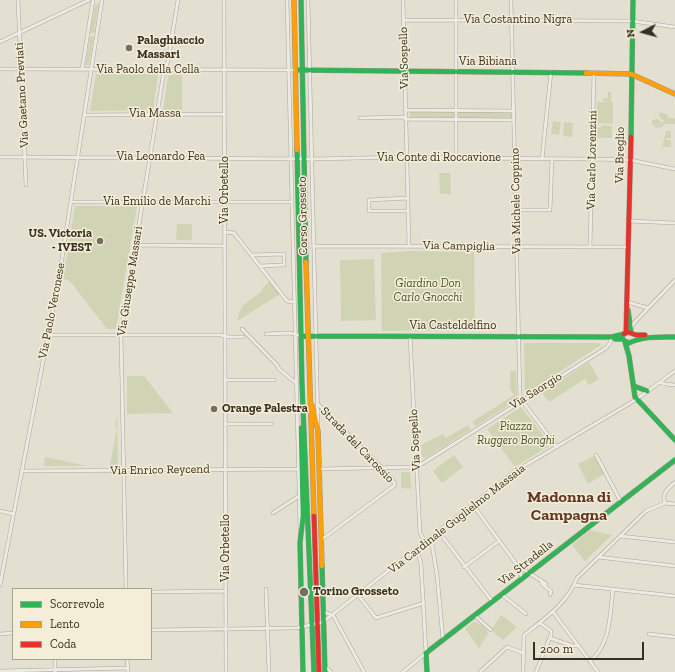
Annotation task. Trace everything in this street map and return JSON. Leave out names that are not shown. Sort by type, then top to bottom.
[{"type":"main road","name":"Corso Grosseto","points":[[294,0],[302,336],[301,406],[303,509],[300,543],[303,672]]},
{"type":"main road","name":"Corso Grosseto","points":[[301,0],[315,624]]},
{"type":"main road","name":"Via Breglio","points":[[633,0],[627,302],[627,335],[629,356],[635,397],[675,440]]},
{"type":"main road","name":"Via Bibiana","points":[[296,70],[594,72],[632,74],[675,94]]},
{"type":"main road","name":"Via Breglio","points":[[627,335],[632,341],[629,356]]},
{"type":"main road","name":"Via Casteldelfino","points":[[302,336],[612,337],[627,335],[675,338]]},
{"type":"main road","name":"Via Casteldelfino","points":[[627,335],[632,341],[650,337]]},
{"type":"main road","name":"Corso Grosseto","points":[[302,386],[315,624]]},
{"type":"main road","points":[[634,386],[647,391]]},
{"type":"main road","name":"Corso Grosseto","points":[[310,394],[318,431],[325,670]]},
{"type":"main road","name":"Via Stradella","points":[[426,653],[675,460]]},
{"type":"main road","points":[[314,672],[315,624]]},
{"type":"main road","points":[[315,624],[319,672]]},
{"type":"main road","points":[[426,653],[427,672]]},
{"type":"street","name":"Via Gaetano Previati","points":[[18,0],[25,157]]},
{"type":"street","points":[[0,42],[89,0]]},
{"type":"street","points":[[82,70],[93,0]]},
{"type":"street","name":"Via Paolo Veronese","points":[[0,585],[48,335],[71,202],[102,0]]},
{"type":"street","name":"Via Giuseppe Massari","points":[[126,588],[121,335],[164,71],[168,61],[178,0]]},
{"type":"street","name":"Via Orbetello","points":[[224,0],[226,672]]},
{"type":"street","name":"Corso Grosseto","points":[[286,0],[300,543]]},
{"type":"street","name":"Corso Grosseto","points":[[308,0],[318,431]]},
{"type":"street","name":"Via Sospello","points":[[403,0],[408,246]]},
{"type":"street","points":[[456,0],[456,158]]},
{"type":"street","name":"Via Michele Coppino","points":[[511,0],[520,398],[522,400]]},
{"type":"street","name":"Via Costantino Nigra","points":[[403,20],[632,21],[675,27]]},
{"type":"street","points":[[88,34],[96,35]]},
{"type":"street","name":"Via Paolo della Cella","points":[[0,69],[164,71],[296,70]]},
{"type":"street","points":[[542,158],[551,72]]},
{"type":"street","name":"Via Carlo Lorenzini","points":[[590,247],[594,72]]},
{"type":"street","points":[[405,110],[513,111]]},
{"type":"street","name":"Via Massa","points":[[85,115],[224,114]]},
{"type":"street","points":[[360,118],[513,120]]},
{"type":"street","name":"Via Leonardo Fea","points":[[0,157],[298,158]]},
{"type":"street","points":[[25,157],[26,185]]},
{"type":"street","name":"Via Conte di Roccavione","points":[[298,158],[592,158],[630,160],[675,169]]},
{"type":"street","points":[[516,210],[550,210],[552,158]]},
{"type":"street","points":[[408,198],[369,200],[369,211],[408,211]]},
{"type":"street","name":"Via Emilio de Marchi","points":[[71,202],[291,202]]},
{"type":"street","points":[[629,221],[675,224]]},
{"type":"street","points":[[225,232],[234,233],[287,301],[294,302]]},
{"type":"street","points":[[135,245],[225,246]]},
{"type":"street","name":"Via Campiglia","points":[[314,246],[628,248]]},
{"type":"street","points":[[252,255],[284,254],[284,265],[260,266]]},
{"type":"street","points":[[627,335],[632,325],[675,280]]},
{"type":"street","points":[[627,302],[648,308]]},
{"type":"street","points":[[242,329],[277,364],[279,369],[296,383]]},
{"type":"street","name":"Via Casteldelfino","points":[[266,334],[295,334],[302,336]]},
{"type":"street","points":[[48,335],[243,337]]},
{"type":"street","name":"Via Sospello","points":[[410,336],[420,533],[425,542]]},
{"type":"street","name":"Via Saorgio","points":[[417,467],[606,348],[612,337]]},
{"type":"street","name":"Via Cardinale Guglielmo Massaia","points":[[323,622],[514,472],[637,399],[675,371]]},
{"type":"street","points":[[225,380],[274,380]]},
{"type":"street","points":[[660,382],[675,385]]},
{"type":"street","points":[[522,400],[557,447]]},
{"type":"street","name":"Strada del Carossio","points":[[318,404],[382,468],[392,479],[395,485],[332,532]]},
{"type":"street","points":[[226,424],[272,424]]},
{"type":"street","points":[[596,455],[621,502]]},
{"type":"street","points":[[319,469],[417,467]]},
{"type":"street","name":"Via Enrico Reycend","points":[[21,471],[299,469]]},
{"type":"street","points":[[665,503],[663,498],[664,493],[675,482]]},
{"type":"street","points":[[272,513],[299,496]]},
{"type":"street","points":[[523,672],[524,635],[553,612],[574,588],[577,578],[646,511],[665,503],[675,504]]},
{"type":"street","points":[[473,505],[517,565],[522,578]]},
{"type":"street","points":[[0,512],[14,514]]},
{"type":"street","points":[[321,532],[332,532]]},
{"type":"street","points":[[321,540],[332,532]]},
{"type":"street","points":[[439,532],[464,567],[492,601]]},
{"type":"street","points":[[620,536],[675,542]]},
{"type":"street","points":[[431,538],[437,575],[443,640]]},
{"type":"street","points":[[464,567],[499,541]]},
{"type":"street","points":[[417,549],[421,564],[426,653]]},
{"type":"street","points":[[598,557],[675,566]]},
{"type":"street","points":[[517,565],[530,572],[546,584]]},
{"type":"street","points":[[541,580],[542,584],[551,591],[550,595]]},
{"type":"street","points":[[574,585],[675,596]]},
{"type":"street","points":[[266,589],[269,672]]},
{"type":"street","points":[[590,661],[597,654],[607,635],[613,589]]},
{"type":"street","points":[[152,592],[226,591]]},
{"type":"street","points":[[501,594],[526,614]]},
{"type":"street","points":[[358,595],[376,618],[424,602]]},
{"type":"street","points":[[323,612],[333,615],[364,672]]},
{"type":"street","points":[[553,612],[598,672]]},
{"type":"street","points":[[474,616],[492,630]]},
{"type":"street","points":[[152,630],[302,627],[323,622]]},
{"type":"street","points":[[536,672],[550,638],[551,631],[540,623]]},
{"type":"street","points":[[0,634],[12,633]]},
{"type":"street","points":[[649,634],[675,637]]},
{"type":"street","points":[[550,638],[573,646],[578,646]]},
{"type":"street","points":[[480,672],[507,647],[523,653]]},
{"type":"street","name":"Via Stradella","points":[[403,672],[426,653]]},
{"type":"street","points":[[55,660],[55,671]]},
{"type":"street","points":[[127,660],[128,672]]},
{"type":"street","points":[[0,671],[55,671],[128,668]]},
{"type":"street","points":[[325,670],[328,669],[331,672]]},
{"type":"green space","points":[[99,3],[94,33],[90,33],[95,5]]},
{"type":"green space","points":[[90,36],[94,37],[89,65],[85,65]]},
{"type":"green space","points":[[96,74],[158,74],[153,110],[90,111]]},
{"type":"green space","points":[[182,75],[182,110],[163,110],[168,76]]},
{"type":"green space","points":[[608,92],[611,92],[611,102],[613,102],[613,124],[599,123],[598,128],[603,125],[612,126],[612,138],[596,138],[597,102],[609,102],[603,101],[603,98],[608,99]]},
{"type":"green space","points":[[410,110],[513,111],[513,120],[410,119]]},
{"type":"green space","points":[[660,112],[668,115],[667,118],[675,118],[675,124],[664,124],[663,127],[655,128],[655,126],[665,122],[659,117]]},
{"type":"green space","points":[[658,119],[662,122],[657,125],[652,125],[652,120]]},
{"type":"green space","points":[[553,121],[561,122],[559,135],[551,134]]},
{"type":"green space","points":[[564,122],[573,123],[572,137],[563,136]]},
{"type":"green space","points":[[666,131],[671,131],[671,138],[666,138],[666,140],[671,140],[671,147],[662,147]]},
{"type":"green space","points":[[439,173],[450,173],[451,194],[440,194]]},
{"type":"green space","name":"US. Victoria - IVEST","points":[[75,206],[137,206],[116,329],[107,329],[70,281],[63,279]]},
{"type":"green space","points":[[177,224],[192,224],[192,240],[176,240]]},
{"type":"green space","name":"Giardino Don Carlo Gnocchi","points":[[409,251],[474,252],[475,330],[382,331],[381,253]]},
{"type":"green space","points":[[374,259],[376,320],[341,321],[340,260]]},
{"type":"green space","points":[[271,280],[280,294],[236,322],[242,306],[261,292],[263,287]]},
{"type":"green space","points":[[524,343],[599,343],[601,345],[525,394]]},
{"type":"green space","points":[[589,362],[599,379],[589,385],[585,379],[549,402],[542,393]]},
{"type":"green space","points":[[510,371],[516,371],[517,400],[476,426],[472,422],[514,395],[510,389]]},
{"type":"green space","points":[[127,376],[144,376],[173,413],[127,414]]},
{"type":"green space","name":"Piazza Ruggero Bonghi","points":[[521,407],[551,445],[515,467],[487,429]]},
{"type":"green space","points":[[117,415],[118,465],[110,465],[117,428],[115,427]]},
{"type":"green space","points":[[468,425],[470,430],[426,458],[422,457],[421,445],[443,434],[446,438]]},
{"type":"green space","points":[[454,455],[463,467],[442,483],[433,471]]},
{"type":"green space","points":[[596,455],[606,473],[588,484],[578,464]]},
{"type":"green space","points":[[45,457],[87,466],[44,466]]},
{"type":"green space","points":[[401,472],[410,472],[411,489],[401,488]]},
{"type":"green space","points":[[590,530],[612,535],[585,561],[572,545]]},
{"type":"green space","points":[[501,615],[517,627],[503,640],[491,630]]},
{"type":"green space","points":[[473,622],[482,626],[488,634],[479,648],[465,629]]},
{"type":"traffic: fast","points":[[301,0],[306,262]]},
{"type":"traffic: fast","points":[[631,137],[633,0]]},
{"type":"traffic: fast","points":[[296,70],[586,73]]},
{"type":"traffic: fast","points":[[297,150],[302,384],[314,672]]},
{"type":"traffic: fast","points":[[628,310],[631,332]]},
{"type":"traffic: fast","points":[[302,336],[612,337],[624,334]]},
{"type":"traffic: fast","points":[[612,337],[615,339],[623,339]]},
{"type":"traffic: fast","points":[[625,341],[629,343],[646,338],[675,337]]},
{"type":"traffic: fast","points":[[625,342],[629,356],[635,397],[675,440]]},
{"type":"traffic: fast","points":[[634,386],[647,391]]},
{"type":"traffic: fast","points":[[301,428],[303,515],[300,543],[303,672]]},
{"type":"traffic: fast","points":[[427,672],[426,653],[675,460]]},
{"type":"traffic: fast","points":[[322,566],[325,672]]},
{"type":"traffic: slow","points":[[294,0],[297,150]]},
{"type":"traffic: slow","points":[[586,73],[631,74],[675,94]]},
{"type":"traffic: slow","points":[[306,262],[314,516]]},
{"type":"traffic: slow","points":[[312,405],[318,431],[322,566]]},
{"type":"traffic: jam","points":[[626,332],[631,137]]},
{"type":"traffic: jam","points":[[624,334],[628,332],[636,335],[645,335]]},
{"type":"traffic: jam","points":[[314,516],[319,672]]},
{"type":"place","name":"Palaghiaccio Massari","points":[[129,48]]},
{"type":"place","name":"US. Victoria - IVEST","points":[[100,241]]},
{"type":"place","name":"Orange Palestra","points":[[214,409]]},
{"type":"place","name":"Torino Grosseto","points":[[304,592]]},
{"type":"district","name":"Madonna di Campagna","points":[[569,506]]}]
